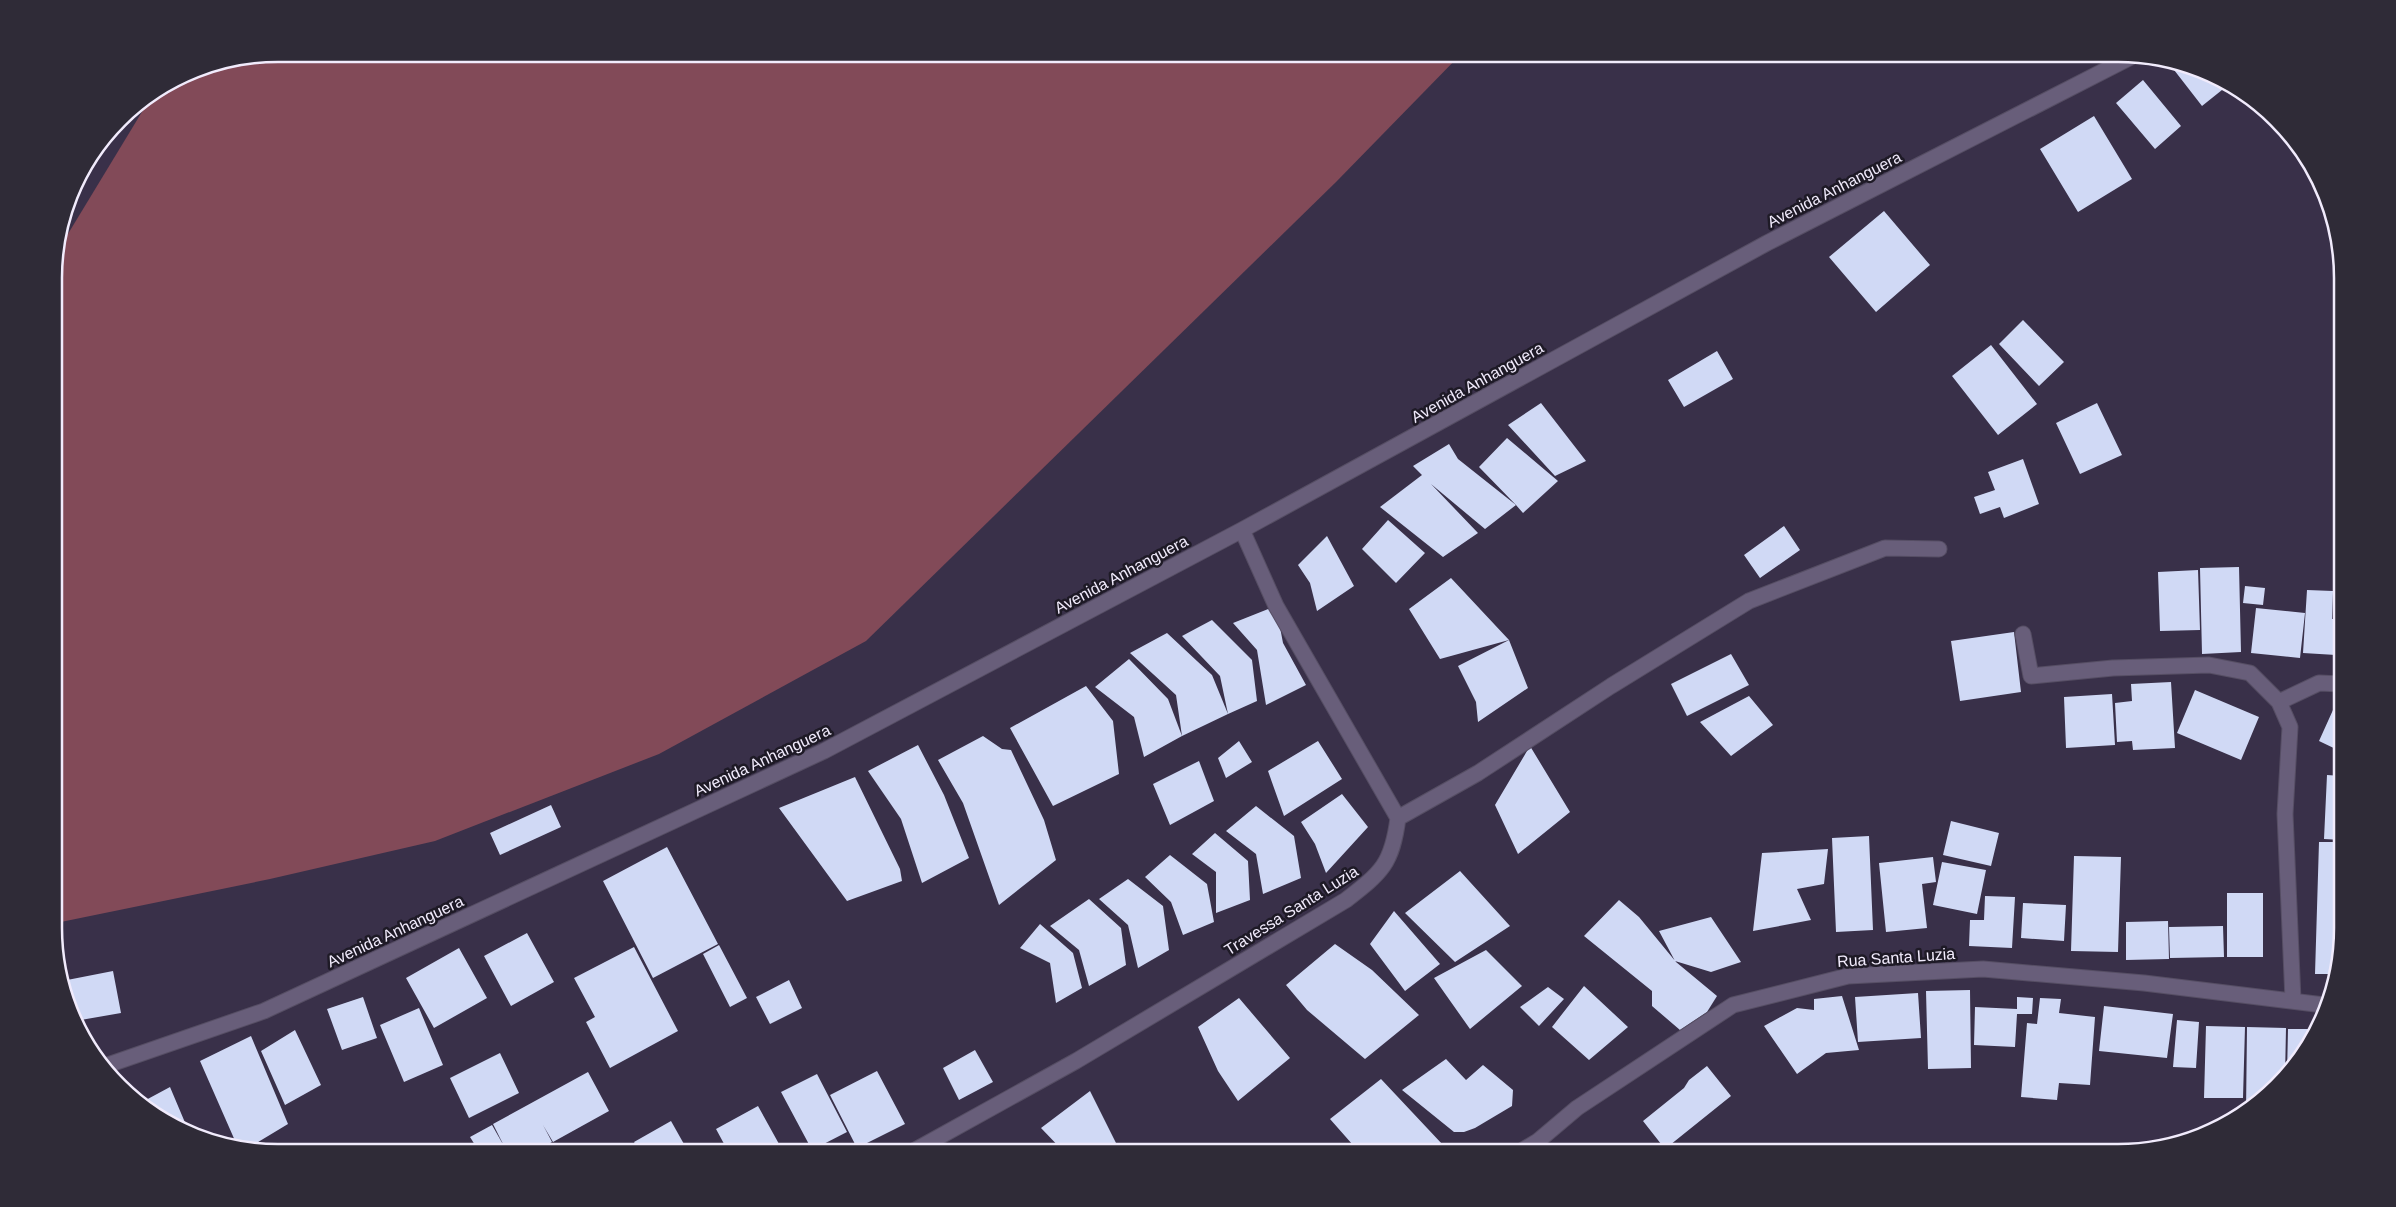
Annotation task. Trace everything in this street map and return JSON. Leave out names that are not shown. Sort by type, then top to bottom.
[{"type":"street","name":"Avenida Anhanguera","points":[[110,1063],[264,1011],[824,751],[1242,530],[1767,243],[2120,62]]},
{"type":"street","points":[[1242,530],[1276,606],[1398,818],[1478,773],[1611,686],[1749,601],[1885,548],[1939,549]]},
{"type":"street","points":[[2023,634],[2031,676],[2113,668],[2210,665],[2250,673],[2279,702],[2290,727],[2285,814],[2293,1000]]},
{"type":"street","points":[[2279,702],[2319,683],[2333,684]]},
{"type":"street","name":"Travessa Santa Luzia","points":[[926,1144],[1076,1061],[1346,900],[1379,875],[1395,844],[1398,818]]},
{"type":"street","name":"Rua Santa Luzia","points":[[1533,1144],[1577,1108],[1733,1005],[1848,976],[1983,969],[2144,983],[2320,1004]]},
{"type":"shaded area","points":[[279,62],[1453,62],[1336,182],[866,641],[659,754],[435,841],[270,879],[62,922],[62,279],[67,235],[143,110],[171,91],[196,79],[223,70],[251,64]]},
{"type":"building","points":[[2174,70],[2200,79],[2222,90],[2202,106]]},
{"type":"building","points":[[2143,80],[2181,126],[2155,149],[2116,103]]},
{"type":"building","points":[[2094,116],[2132,179],[2078,212],[2040,149]]},
{"type":"building","points":[[1884,211],[1930,265],[1876,312],[1829,257]]},
{"type":"building","points":[[2023,320],[2064,362],[2039,386],[1999,344]]},
{"type":"building","points":[[1991,345],[2037,404],[1998,435],[1952,376]]},
{"type":"building","points":[[1717,351],[1733,379],[1684,407],[1668,380]]},
{"type":"building","points":[[1541,403],[1586,461],[1555,476],[1508,425]]},
{"type":"building","points":[[2097,403],[2122,455],[2080,474],[2056,423]]},
{"type":"building","points":[[1507,438],[1558,481],[1523,513],[1479,467]]},
{"type":"building","points":[[1449,444],[1458,459],[1516,505],[1485,529],[1431,484],[1478,533],[1443,557],[1380,507],[1422,475],[1413,466]]},
{"type":"building","points":[[2023,459],[2039,504],[2004,518],[2000,507],[1980,514],[1974,497],[1995,490],[1988,472]]},
{"type":"building","points":[[1388,520],[1425,553],[1396,583],[1362,549]]},
{"type":"building","points":[[1784,526],[1800,550],[1760,578],[1744,555]]},
{"type":"building","points":[[1327,536],[1354,586],[1317,611],[1310,583],[1298,565]]},
{"type":"building","points":[[2239,567],[2241,652],[2202,654],[2200,568]]},
{"type":"building","points":[[2198,570],[2200,630],[2160,631],[2158,572]]},
{"type":"building","points":[[1451,578],[1509,640],[1440,659],[1409,609]]},
{"type":"building","points":[[2245,586],[2265,588],[2263,605],[2243,603]]},
{"type":"building","points":[[2307,590],[2333,591],[2333,655],[2303,653]]},
{"type":"building","points":[[1276,606],[1283,643],[1306,685],[1266,705],[1257,650],[1233,623]]},
{"type":"building","points":[[2256,608],[2305,613],[2300,658],[2251,653]]},
{"type":"building","points":[[1212,620],[1252,660],[1257,701],[1228,714],[1220,676],[1182,636]]},
{"type":"building","points":[[2014,632],[2021,692],[1960,701],[1951,641]]},
{"type":"building","points":[[1167,633],[1212,675],[1228,714],[1182,736],[1176,695],[1130,653]]},
{"type":"building","points":[[1509,640],[1528,688],[1478,722],[1476,702],[1458,666]]},
{"type":"building","points":[[1731,654],[1749,685],[1687,716],[1671,684]]},
{"type":"building","points":[[1129,659],[1168,699],[1182,736],[1144,757],[1134,717],[1095,687]]},
{"type":"building","points":[[2171,682],[2175,748],[2133,750],[2132,741],[2117,742],[2115,703],[2132,701],[2131,684]]},
{"type":"building","points":[[1086,686],[1113,721],[1119,774],[1053,806],[1010,728]]},
{"type":"building","points":[[2195,690],[2259,717],[2241,760],[2177,733]]},
{"type":"building","points":[[2112,694],[2115,745],[2066,748],[2064,697]]},
{"type":"building","points":[[1749,696],[1773,725],[1731,756],[1700,722]]},
{"type":"building","points":[[2333,710],[2333,748],[2319,741]]},
{"type":"building","points":[[983,736],[1002,749],[1011,750],[1044,820],[1056,860],[999,905],[963,803],[938,760]]},
{"type":"building","points":[[1239,741],[1252,762],[1226,778],[1218,758]]},
{"type":"building","points":[[1318,741],[1342,779],[1284,816],[1268,771]]},
{"type":"building","points":[[918,745],[944,795],[969,858],[922,883],[901,819],[868,771]]},
{"type":"building","points":[[1530,746],[1570,812],[1518,854],[1495,805]]},
{"type":"building","points":[[1199,761],[1214,801],[1170,825],[1153,784]]},
{"type":"building","points":[[2327,775],[2333,775],[2333,840],[2324,839]]},
{"type":"building","points":[[855,777],[900,869],[902,881],[847,901],[779,808]]},
{"type":"building","points":[[1342,794],[1368,827],[1326,873],[1315,844],[1301,822]]},
{"type":"building","points":[[551,805],[561,827],[500,855],[490,833]]},
{"type":"building","points":[[1256,806],[1294,836],[1301,878],[1263,894],[1256,854],[1226,831]]},
{"type":"building","points":[[1951,821],[1999,833],[1991,866],[1943,855]]},
{"type":"building","points":[[1215,833],[1248,861],[1250,900],[1216,913],[1216,872],[1192,854]]},
{"type":"building","points":[[1869,836],[1873,930],[1836,932],[1832,838]]},
{"type":"building","points":[[2319,842],[2333,842],[2332,956],[2328,974],[2315,974]]},
{"type":"building","points":[[667,847],[718,944],[653,978],[603,881]]},
{"type":"building","points":[[1828,849],[1824,884],[1797,889],[1811,920],[1753,931],[1762,853]]},
{"type":"building","points":[[1170,855],[1207,884],[1214,922],[1183,935],[1171,902],[1145,877]]},
{"type":"building","points":[[2074,856],[2121,857],[2118,952],[2071,951]]},
{"type":"building","points":[[1933,857],[1936,882],[1922,884],[1927,928],[1886,932],[1879,863]]},
{"type":"building","points":[[1942,862],[1986,870],[1977,914],[1933,905]]},
{"type":"building","points":[[1460,871],[1510,926],[1455,962],[1405,913]]},
{"type":"building","points":[[1128,879],[1163,906],[1169,950],[1138,968],[1128,925],[1099,899]]},
{"type":"building","points":[[2227,893],[2263,893],[2263,957],[2227,957]]},
{"type":"building","points":[[1985,896],[2015,897],[2012,948],[1969,946],[1970,920],[1984,920]]},
{"type":"building","points":[[1089,899],[1121,928],[1126,965],[1089,986],[1079,950],[1050,926]]},
{"type":"building","points":[[1619,900],[1639,917],[1676,962],[1717,996],[1707,1012],[1680,1030],[1652,1006],[1652,991],[1584,936]]},
{"type":"building","points":[[2023,903],[2066,905],[2064,941],[2021,938]]},
{"type":"building","points":[[1394,911],[1440,964],[1405,991],[1370,944]]},
{"type":"building","points":[[1711,917],[1741,962],[1711,972],[1675,961],[1659,931]]},
{"type":"building","points":[[2168,921],[2169,959],[2126,960],[2126,922]]},
{"type":"building","points":[[1040,924],[1073,953],[1082,988],[1056,1003],[1050,963],[1020,948]]},
{"type":"building","points":[[2223,926],[2224,957],[2170,958],[2169,927]]},
{"type":"building","points":[[527,933],[554,982],[511,1006],[484,956]]},
{"type":"building","points":[[1335,944],[1372,970],[1419,1015],[1365,1059],[1307,1010],[1286,985]]},
{"type":"building","points":[[719,945],[747,998],[730,1007],[703,954]]},
{"type":"building","points":[[634,947],[678,1031],[610,1068],[586,1022],[595,1017],[574,978]]},
{"type":"building","points":[[459,948],[487,998],[434,1028],[406,978]]},
{"type":"building","points":[[1486,950],[1522,986],[1470,1029],[1434,978]]},
{"type":"building","points":[[113,971],[121,1013],[83,1020],[69,980]]},
{"type":"building","points":[[789,980],[802,1008],[770,1024],[756,997]]},
{"type":"building","points":[[1584,986],[1628,1027],[1589,1060],[1552,1027]]},
{"type":"building","points":[[1548,987],[1564,999],[1539,1026],[1520,1007]]},
{"type":"building","points":[[1970,990],[1971,1068],[1928,1069],[1926,991]]},
{"type":"building","points":[[1918,993],[1921,1038],[1858,1042],[1855,997]]},
{"type":"building","points":[[1842,996],[1859,1050],[1826,1053],[1797,1074],[1764,1026],[1797,1008],[1814,1010],[1814,999]]},
{"type":"building","points":[[363,997],[377,1038],[342,1050],[327,1009]]},
{"type":"building","points":[[2017,997],[2033,998],[2032,1014],[2017,1014],[2015,1047],[1974,1045],[1975,1007],[2017,1009]]},
{"type":"building","points":[[1239,998],[1290,1058],[1238,1101],[1218,1071],[1198,1027]]},
{"type":"building","points":[[2040,998],[2061,999],[2059,1013],[2095,1017],[2090,1085],[2059,1083],[2057,1100],[2021,1097],[2027,1023],[2037,1024]]},
{"type":"building","points":[[2104,1006],[2173,1014],[2167,1058],[2099,1051]]},
{"type":"building","points":[[419,1008],[443,1065],[404,1082],[380,1025]]},
{"type":"building","points":[[2177,1020],[2199,1022],[2196,1068],[2173,1067]]},
{"type":"building","points":[[2206,1026],[2245,1027],[2243,1098],[2204,1098]]},
{"type":"building","points":[[2247,1027],[2286,1028],[2285,1065],[2260,1091],[2246,1102]]},
{"type":"building","points":[[2288,1029],[2308,1029],[2305,1036],[2287,1062]]},
{"type":"building","points":[[295,1030],[321,1085],[285,1105],[261,1051]]},
{"type":"building","points":[[251,1036],[288,1124],[256,1143],[234,1139],[200,1061]]},
{"type":"building","points":[[975,1050],[993,1082],[959,1100],[943,1068]]},
{"type":"building","points":[[500,1053],[519,1093],[469,1118],[450,1078]]},
{"type":"building","points":[[1446,1059],[1466,1080],[1483,1065],[1513,1090],[1512,1106],[1475,1128],[1464,1132],[1454,1132],[1402,1090]]},
{"type":"building","points":[[1707,1066],[1731,1096],[1671,1144],[1661,1144],[1643,1121],[1684,1088],[1689,1080]]},
{"type":"building","points":[[877,1071],[905,1124],[865,1144],[855,1144],[830,1095]]},
{"type":"building","points":[[588,1072],[609,1111],[553,1142],[543,1125],[552,1142],[549,1144],[503,1144],[493,1124]]},
{"type":"building","points":[[817,1074],[847,1132],[824,1144],[809,1144],[781,1092]]},
{"type":"building","points":[[1381,1079],[1442,1144],[1352,1144],[1330,1119]]},
{"type":"building","points":[[170,1087],[185,1123],[171,1116],[147,1100]]},
{"type":"building","points":[[1090,1091],[1116,1144],[1056,1144],[1041,1128]]},
{"type":"building","points":[[758,1106],[779,1144],[724,1144],[716,1129]]},
{"type":"building","points":[[671,1121],[684,1144],[635,1144],[634,1142]]},
{"type":"building","points":[[492,1125],[503,1144],[474,1144],[470,1137]]}]
